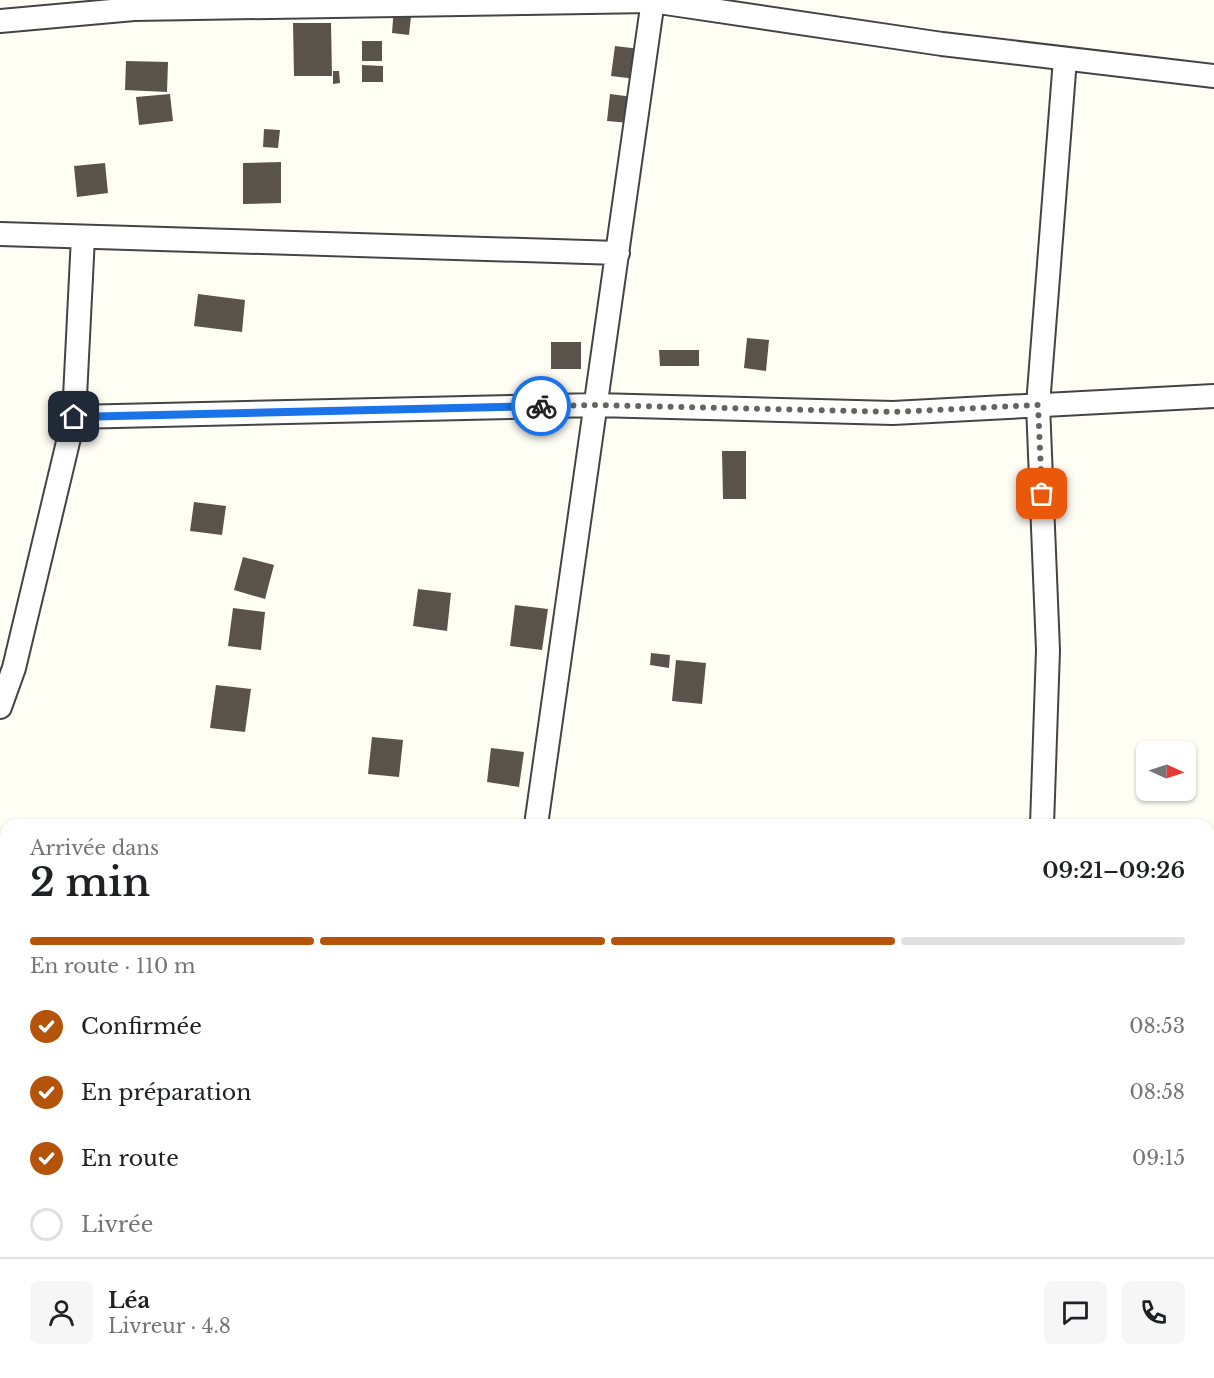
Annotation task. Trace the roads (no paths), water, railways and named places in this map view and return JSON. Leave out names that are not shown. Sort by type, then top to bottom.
[{"type":"street","points":[[537,819],[597,405],[652,1]]},
{"type":"street","points":[[0,21],[134,9],[652,1],[942,44],[1214,76]]},
{"type":"street","points":[[1042,819],[1048,650],[1038,405],[1065,58]]},
{"type":"street","points":[[0,234],[618,253]]},
{"type":"street","points":[[0,707],[14,668],[74,417],[83,237]]},
{"type":"street","points":[[74,417],[597,405],[893,412],[1214,396]]}]
